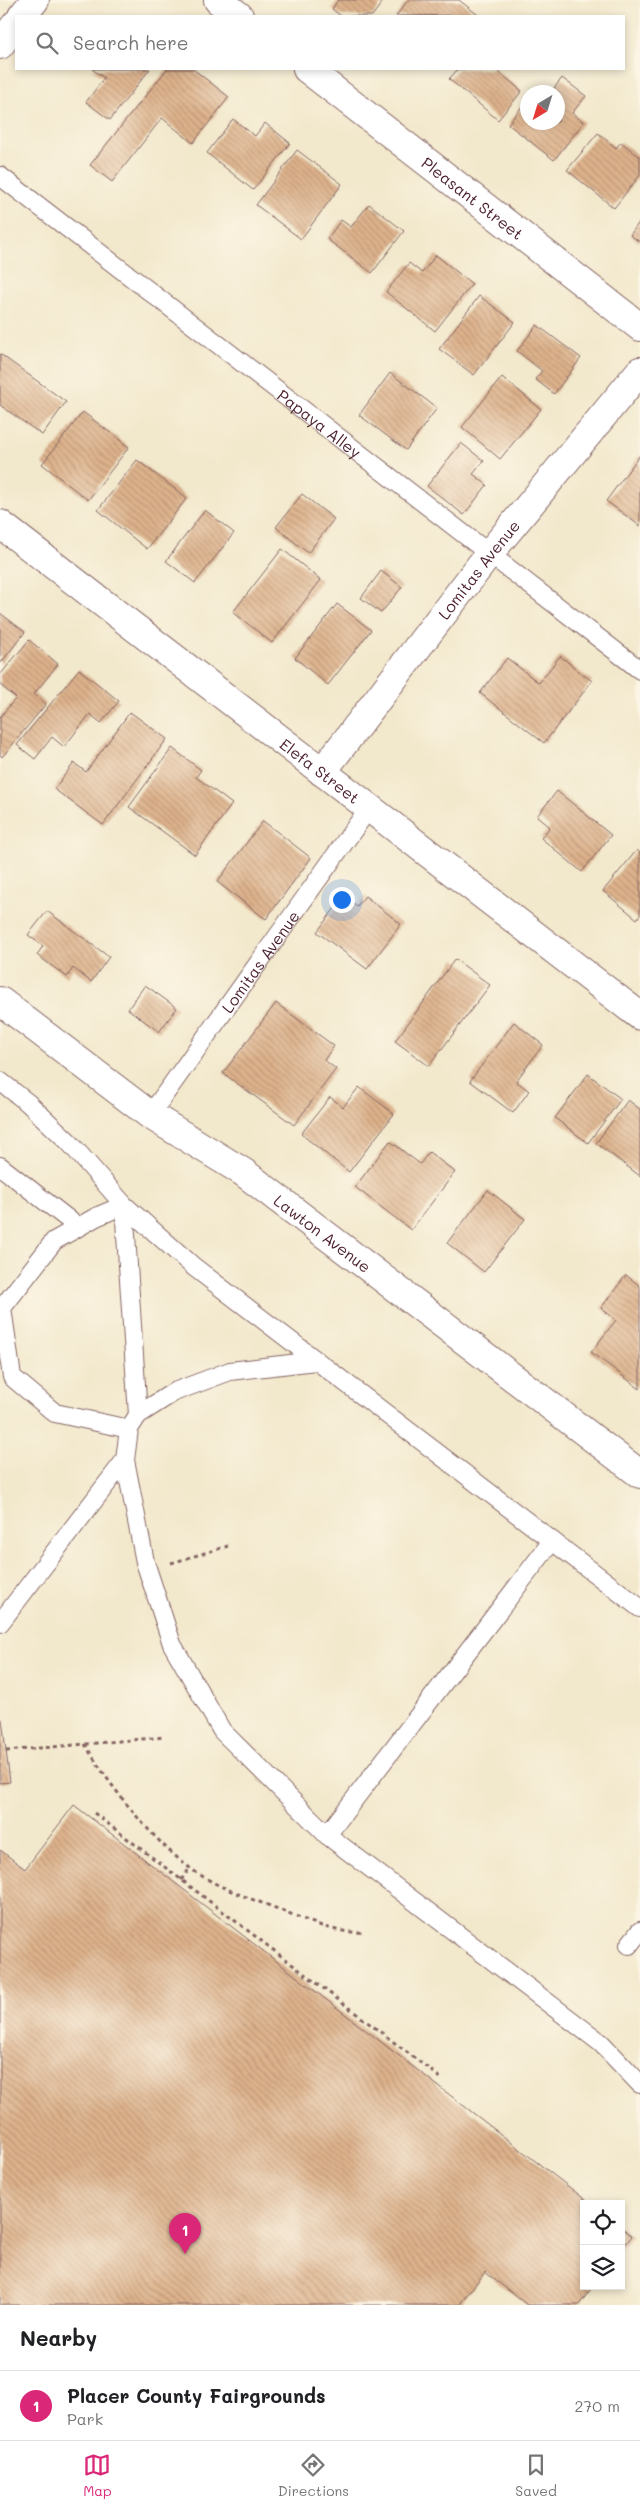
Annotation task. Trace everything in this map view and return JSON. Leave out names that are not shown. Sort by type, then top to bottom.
[{"type":"street","points":[[23,15],[35,0]]},
{"type":"street","points":[[218,0],[238,15]]},
{"type":"street","points":[[0,45],[15,25]]},
{"type":"street","name":"Pleasant Street","points":[[308,70],[640,327]]},
{"type":"street","name":"Lomitas Avenue","points":[[322,772],[489,554],[640,371]]},
{"type":"street","name":"Elefa Street","points":[[0,524],[640,1016]]},
{"type":"street","name":"Lawton Avenue","points":[[0,1001],[150,1115],[243,1172],[640,1474]]},
{"type":"lane","name":"Papaya Alley","points":[[0,176],[640,670]]},
{"type":"lane","name":"Lomitas Avenue","points":[[150,1115],[369,808]]},
{"type":"lane","points":[[0,1081],[28,1103],[69,1142],[124,1205],[194,1267],[640,1608]]},
{"type":"lane","points":[[0,1166],[78,1227]]},
{"type":"lane","points":[[124,1205],[54,1241],[2,1308],[12,1377],[55,1413],[133,1422],[174,1392],[230,1370],[316,1361]]},
{"type":"lane","points":[[124,1205],[133,1422],[125,1460],[145,1562],[172,1644],[222,1731],[327,1835],[601,2043],[640,2084]]},
{"type":"lane","points":[[0,1623],[125,1460]]},
{"type":"lane","points":[[327,1835],[552,1540]]},
{"type":"lane","points":[[629,1944],[640,1930]]},
{"type":"path","points":[[169,1563],[228,1546]]},
{"type":"path","points":[[6,1751],[165,1737]]},
{"type":"path","points":[[85,1744],[98,1766],[127,1804],[150,1831],[190,1868],[202,1876],[250,1899],[313,1923],[345,1933],[365,1932]]},
{"type":"path","points":[[94,1813],[442,2079]]},
{"type":"path","points":[[181,1880],[190,1868]]},
{"type":"building","points":[[338,0],[384,0],[373,15],[340,15],[332,9]]},
{"type":"building","points":[[408,0],[459,0],[478,15],[397,15]]},
{"type":"building","points":[[93,70],[149,70],[110,120],[86,102],[104,78]]},
{"type":"building","points":[[166,70],[194,70],[229,97],[193,143],[162,118],[112,182],[90,165]]},
{"type":"building","points":[[457,70],[496,70],[520,89],[520,93],[498,120],[449,79]]},
{"type":"building","points":[[562,78],[586,96],[572,113],[584,122],[554,160],[508,124],[520,109],[520,130],[565,130],[565,85],[556,85]]},
{"type":"building","points":[[233,119],[255,136],[265,123],[290,143],[253,190],[207,153]]},
{"type":"building","points":[[598,133],[616,148],[621,142],[640,157],[640,175],[614,208],[567,170]]},
{"type":"building","points":[[297,150],[342,184],[301,239],[256,205]]},
{"type":"building","points":[[369,204],[404,231],[372,273],[327,239],[341,220],[351,227]]},
{"type":"building","points":[[640,221],[640,242],[630,235]]},
{"type":"building","points":[[436,255],[472,284],[435,331],[386,292],[409,263],[422,273]]},
{"type":"building","points":[[479,296],[515,322],[474,375],[439,349]]},
{"type":"building","points":[[537,325],[581,358],[554,394],[535,379],[542,371],[517,351]]},
{"type":"building","points":[[0,354],[66,402],[42,435],[0,405]]},
{"type":"building","points":[[390,373],[437,408],[406,450],[359,415]]},
{"type":"building","points":[[502,377],[541,409],[500,459],[462,427]]},
{"type":"building","points":[[83,412],[129,447],[88,500],[42,464]]},
{"type":"building","points":[[461,443],[484,461],[473,474],[487,485],[464,515],[427,486]]},
{"type":"building","points":[[640,455],[640,526],[606,501]]},
{"type":"building","points":[[137,460],[187,498],[147,549],[98,510]]},
{"type":"building","points":[[302,494],[334,519],[308,553],[276,527]]},
{"type":"building","points":[[205,510],[234,533],[195,583],[166,561]]},
{"type":"building","points":[[282,549],[321,580],[272,643],[233,612]]},
{"type":"building","points":[[381,571],[402,587],[381,613],[361,598]]},
{"type":"building","points":[[337,604],[371,630],[328,685],[295,658]]},
{"type":"building","points":[[0,613],[25,632],[0,664]]},
{"type":"building","points":[[29,640],[58,664],[34,694],[46,704],[2,757],[0,755],[0,717],[16,698],[0,685],[0,675]]},
{"type":"building","points":[[560,656],[592,681],[544,743],[480,693],[507,658],[539,683]]},
{"type":"building","points":[[79,669],[119,701],[101,723],[90,714],[64,747],[52,737],[35,759],[17,745]]},
{"type":"building","points":[[130,712],[167,739],[103,825],[54,789],[74,763],[86,772]]},
{"type":"building","points":[[172,748],[201,770],[196,777],[232,804],[195,855],[129,807]]},
{"type":"building","points":[[557,791],[611,835],[582,872],[541,838],[550,827],[537,816]]},
{"type":"building","points":[[263,821],[311,858],[266,919],[217,882]]},
{"type":"building","points":[[637,850],[640,853],[640,915],[637,919],[603,891]]},
{"type":"building","points":[[344,896],[357,906],[365,896],[401,924],[367,969],[317,932]]},
{"type":"building","points":[[47,911],[109,957],[91,982],[73,968],[67,977],[37,955],[43,946],[28,935]]},
{"type":"building","points":[[455,959],[490,985],[429,1066],[395,1041]]},
{"type":"building","points":[[145,985],[177,1008],[159,1032],[128,1009]]},
{"type":"building","points":[[276,1003],[334,1046],[324,1060],[336,1069],[294,1125],[223,1073]]},
{"type":"building","points":[[514,1022],[543,1045],[516,1081],[529,1091],[513,1113],[470,1081]]},
{"type":"building","points":[[588,1074],[621,1099],[588,1143],[555,1118]]},
{"type":"building","points":[[359,1087],[394,1114],[349,1172],[301,1134],[330,1097],[343,1107]]},
{"type":"building","points":[[628,1100],[640,1109],[640,1176],[596,1143]]},
{"type":"building","points":[[390,1141],[420,1164],[429,1152],[455,1172],[411,1230],[355,1187]]},
{"type":"building","points":[[488,1190],[525,1219],[484,1272],[447,1243]]},
{"type":"building","points":[[626,1275],[640,1286],[640,1389],[591,1352],[616,1320],[601,1308]]},
{"type":"building","points":[[0,1719],[2,1719],[10,1782],[0,1783]]},
{"type":"building","points":[[74,1805],[586,2200],[580,2200],[580,2290],[590,2290],[579,2305],[527,2305],[485,2272],[459,2305],[0,2305],[0,1850],[25,1869]]},
{"type":"building","points":[[625,2230],[632,2236],[625,2245]]},
{"type":"place","name":"Placer County Fairgrounds","points":[[185,2254]]}]
